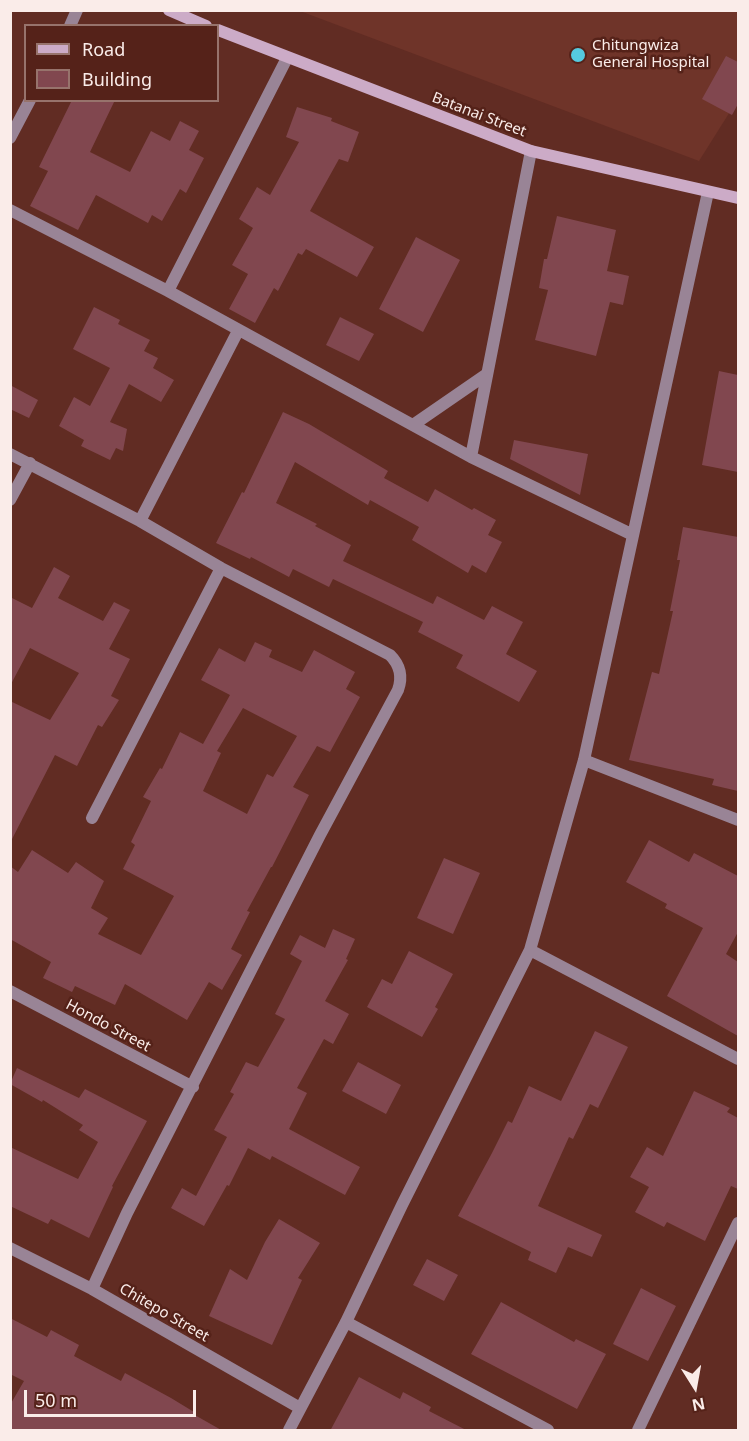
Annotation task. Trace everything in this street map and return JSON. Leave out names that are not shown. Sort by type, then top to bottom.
[{"type":"street","points":[[71,24],[77,10]]},
{"type":"street","points":[[169,10],[201,24]]},
{"type":"street","name":"Batanai Street","points":[[219,30],[531,151],[738,198]]},
{"type":"street","points":[[168,291],[287,58]]},
{"type":"street","points":[[10,138],[29,102]]},
{"type":"street","points":[[471,457],[531,151]]},
{"type":"street","points":[[289,1431],[346,1322],[530,950],[584,760],[708,192]]},
{"type":"street","points":[[10,210],[168,291],[471,457],[633,535]]},
{"type":"street","points":[[140,521],[238,331]]},
{"type":"street","points":[[413,425],[487,374]]},
{"type":"street","points":[[10,454],[140,521],[221,568],[390,655],[400,669],[400,684],[320,835],[127,1213],[92,1289]]},
{"type":"street","points":[[10,500],[30,464]]},
{"type":"street","points":[[92,818],[221,568]]},
{"type":"street","points":[[584,760],[738,820]]},
{"type":"street","points":[[530,950],[738,1059]]},
{"type":"street","name":"Hondo Street","points":[[10,992],[192,1087]]},
{"type":"street","points":[[638,1431],[738,1223]]},
{"type":"street","name":"Chitepo Street","points":[[10,1248],[92,1289],[300,1408]]},
{"type":"street","points":[[346,1322],[548,1431]]},
{"type":"shaded area","name":"Chitungwiza General Hospital","points":[[300,11],[738,11],[738,99],[699,161]]},
{"type":"building","points":[[726,56],[738,62],[738,104],[732,115],[702,99]]},
{"type":"building","points":[[71,102],[114,102],[90,152],[130,172],[151,131],[170,141],[180,121],[199,131],[189,150],[204,158],[186,193],[180,189],[162,221],[152,215],[148,223],[96,195],[78,230],[30,206],[48,171],[39,167]]},
{"type":"building","points":[[297,107],[332,118],[331,121],[359,132],[348,162],[339,159],[310,211],[374,247],[357,277],[306,249],[302,255],[298,253],[278,291],[274,288],[255,323],[229,309],[248,274],[232,265],[253,228],[239,219],[257,187],[270,195],[299,142],[286,137]]},
{"type":"building","points":[[557,216],[616,230],[607,271],[629,276],[623,305],[610,302],[596,356],[535,340],[548,290],[539,288],[544,259],[547,259]]},
{"type":"building","points":[[416,237],[460,260],[423,332],[379,309]]},
{"type":"building","points":[[94,307],[120,320],[118,324],[150,340],[144,351],[158,358],[153,368],[174,380],[161,402],[129,384],[110,422],[127,429],[123,451],[116,448],[110,460],[81,446],[84,440],[59,426],[74,397],[90,406],[110,368],[73,349]]},
{"type":"building","points":[[340,317],[374,334],[359,361],[326,345]]},
{"type":"building","points":[[719,371],[738,375],[738,472],[702,465]]},
{"type":"building","points":[[10,385],[38,400],[29,418],[10,409]]},
{"type":"building","points":[[283,412],[309,424],[388,471],[384,478],[428,502],[435,489],[472,510],[474,508],[496,520],[488,535],[502,542],[486,573],[472,565],[468,573],[412,540],[419,527],[370,500],[368,505],[295,462],[276,503],[351,545],[343,561],[433,604],[437,596],[484,620],[492,606],[523,622],[506,654],[537,671],[519,702],[456,668],[463,655],[418,632],[423,622],[333,579],[329,587],[293,569],[289,577],[251,557],[250,559],[216,543],[242,492],[244,493]]},
{"type":"building","points":[[514,440],[588,454],[580,495],[510,459]]},
{"type":"building","points":[[683,527],[738,537],[738,791],[712,785],[714,779],[629,760],[652,672],[659,674],[673,611],[670,611],[680,560],[677,560]]},
{"type":"building","points":[[54,567],[70,576],[58,598],[103,621],[114,602],[130,610],[109,649],[130,659],[111,696],[119,700],[102,727],[98,725],[77,766],[55,755],[10,843],[10,701],[50,720],[79,673],[30,648],[10,686],[10,597],[32,608]]},
{"type":"building","points":[[255,642],[272,650],[269,657],[302,672],[314,650],[355,672],[346,689],[360,697],[330,752],[317,746],[293,787],[309,795],[247,911],[250,912],[231,949],[242,955],[222,990],[209,982],[187,1020],[125,984],[115,1005],[75,986],[72,992],[43,978],[51,962],[10,939],[10,866],[18,872],[32,850],[68,873],[76,862],[104,881],[91,908],[108,918],[98,934],[141,955],[174,896],[123,869],[135,845],[131,842],[151,801],[143,797],[160,768],[162,769],[180,732],[203,744],[230,695],[201,680],[219,648],[245,662]],"holes":[[[243,708],[297,736],[273,777],[267,774],[247,814],[203,791],[221,753],[217,751]]]},
{"type":"building","points":[[649,840],[689,862],[694,853],[738,876],[738,932],[726,954],[738,962],[738,1036],[667,996],[703,928],[665,908],[667,904],[626,882]]},
{"type":"building","points":[[444,858],[480,873],[453,934],[417,918]]},
{"type":"building","points":[[333,929],[355,939],[346,959],[348,960],[325,1001],[349,1014],[333,1044],[324,1039],[297,1088],[307,1093],[289,1129],[360,1167],[345,1195],[272,1156],[270,1160],[248,1148],[229,1186],[227,1185],[204,1226],[171,1208],[182,1188],[196,1196],[227,1137],[214,1130],[234,1094],[230,1092],[246,1062],[258,1067],[285,1019],[275,1014],[302,961],[290,954],[300,935],[325,948]]},
{"type":"building","points":[[409,951],[453,974],[435,1007],[438,1009],[422,1037],[367,1007],[382,979],[392,984]]},
{"type":"building","points":[[595,1031],[628,1047],[598,1108],[590,1104],[573,1139],[569,1137],[538,1206],[602,1235],[592,1257],[568,1247],[556,1273],[528,1260],[531,1252],[458,1216],[508,1121],[512,1123],[529,1086],[561,1101]]},
{"type":"building","points":[[358,1062],[401,1085],[386,1114],[342,1091]]},
{"type":"building","points":[[17,1068],[79,1098],[85,1089],[147,1121],[112,1186],[89,1238],[51,1219],[48,1224],[10,1206],[10,1147],[78,1179],[98,1142],[79,1130],[83,1125],[43,1100],[42,1102],[10,1084]]},
{"type":"building","points":[[694,1091],[730,1108],[727,1112],[738,1118],[738,1189],[731,1186],[705,1241],[667,1222],[664,1227],[635,1212],[649,1187],[630,1177],[647,1147],[663,1156]]},
{"type":"building","points":[[279,1219],[320,1243],[298,1278],[302,1280],[272,1345],[209,1316],[230,1269],[247,1280]]},
{"type":"building","points":[[427,1259],[458,1275],[444,1301],[413,1285]]},
{"type":"building","points":[[641,1288],[676,1306],[648,1361],[613,1344]]},
{"type":"building","points":[[501,1302],[574,1342],[576,1339],[606,1354],[577,1409],[471,1354]]},
{"type":"building","points":[[10,1318],[47,1337],[51,1330],[79,1345],[74,1356],[121,1381],[125,1373],[171,1398],[223,1431],[10,1431],[10,1405],[24,1381],[10,1374]]},
{"type":"building","points":[[359,1377],[400,1399],[403,1392],[431,1407],[429,1411],[468,1431],[330,1431]]},
{"type":"place","name":"Chitungwiza General Hospital","points":[[578,55]]}]
